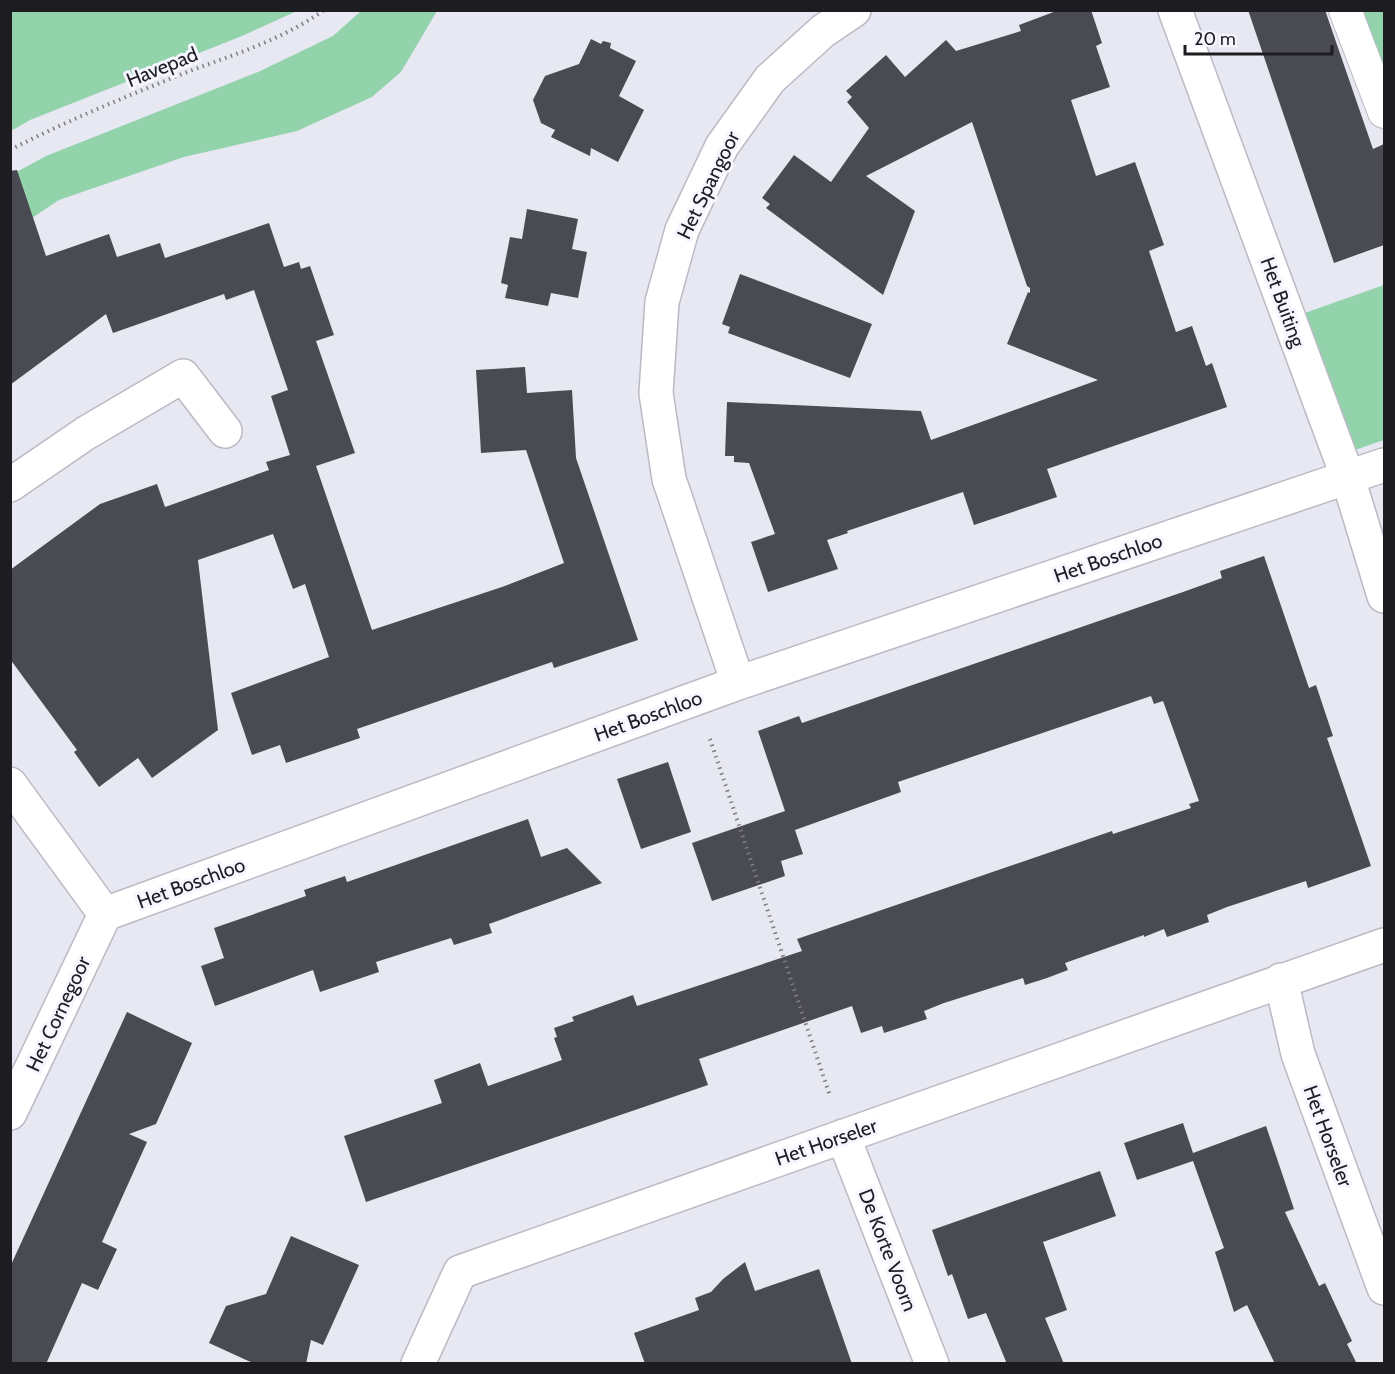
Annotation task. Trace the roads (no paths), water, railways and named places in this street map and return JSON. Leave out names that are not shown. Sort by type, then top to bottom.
[{"type":"street","name":"Het Spangoor","points":[[738,683],[669,479],[656,393],[662,302],[682,230],[722,146],[770,79],[823,31],[854,10]]},
{"type":"street","name":"Het Buiting","points":[[1175,10],[1348,478],[1384,596]]},
{"type":"street","points":[[1345,10],[1384,112]]},
{"type":"street","points":[[10,485],[86,433],[183,376],[225,431]]},
{"type":"street","name":"Het Boschloo","points":[[105,914],[738,683],[1384,465]]},
{"type":"street","points":[[10,784],[105,914]]},
{"type":"street","name":"Het Cornegoor","points":[[10,1113],[105,914]]},
{"type":"street","name":"Het Horseler","points":[[424,1362],[460,1272],[1384,945]]},
{"type":"street","name":"Het Horseler","points":[[1281,980],[1298,1054],[1384,1288]]},
{"type":"street","name":"De Korte Voorn","points":[[843,1136],[932,1364]]}]
